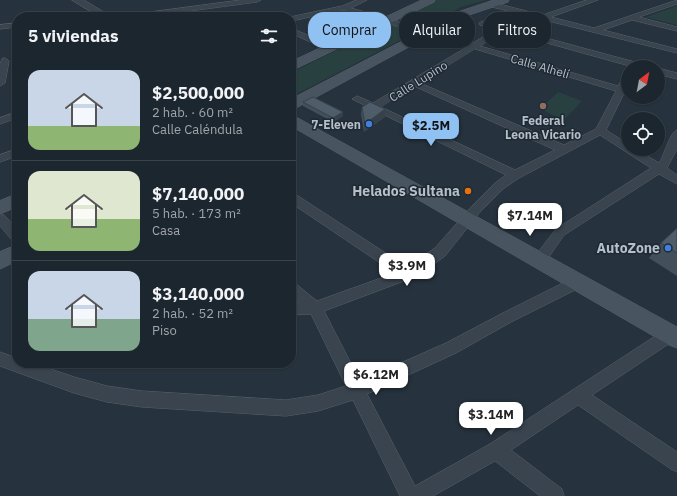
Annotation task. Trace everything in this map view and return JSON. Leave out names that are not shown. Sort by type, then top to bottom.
[{"type":"main road","points":[[391,19],[430,0]]},
{"type":"main road","points":[[467,12],[504,0]]},
{"type":"main road","points":[[296,102],[399,47]]},
{"type":"main road","points":[[296,65],[330,48]]},
{"type":"main road","points":[[296,123],[674,336]]},
{"type":"main road","points":[[0,208],[12,202]]},
{"type":"main road","points":[[0,261],[12,255]]},
{"type":"street","points":[[77,0],[98,12]]},
{"type":"street","points":[[166,12],[257,0]]},
{"type":"street","points":[[296,18],[344,8],[363,0]]},
{"type":"street","points":[[551,14],[594,0]]},
{"type":"street","points":[[595,30],[677,2]]},
{"type":"street","points":[[491,4],[522,12]]},
{"type":"street","name":"Calle Alhelí","points":[[344,8],[357,12]]},
{"type":"street","points":[[633,18],[677,29]]},
{"type":"street","points":[[551,19],[595,30],[637,56]]},
{"type":"street","points":[[0,27],[12,26]]},
{"type":"street","points":[[296,32],[308,38]]},
{"type":"street","points":[[551,39],[637,56],[677,51]]},
{"type":"street","name":"Calle Alhelí","points":[[475,46],[621,90]]},
{"type":"street","name":"Calle Lupino","points":[[374,107],[471,48]]},
{"type":"street","points":[[0,83],[5,61]]},
{"type":"street","points":[[665,73],[677,76]]},
{"type":"street","points":[[414,83],[565,150]]},
{"type":"street","points":[[296,309],[315,308],[406,274],[440,252],[486,197],[515,175],[600,131],[621,90]]},
{"type":"street","points":[[357,99],[515,175]]},
{"type":"street","points":[[0,121],[12,116]]},
{"type":"street","points":[[600,131],[677,180]]},
{"type":"street","points":[[539,260],[560,232],[659,169],[667,161],[677,133]]},
{"type":"street","points":[[0,159],[12,154]]},
{"type":"street","points":[[296,200],[406,274]]},
{"type":"street","points":[[0,218],[12,231]]},
{"type":"street","points":[[24,368],[74,385],[107,394],[142,399],[286,408],[318,403],[357,391],[451,348],[506,318],[578,282]]},
{"type":"street","points":[[296,292],[315,308],[410,496]]},
{"type":"street","points":[[415,496],[496,450],[674,336]]},
{"type":"street","points":[[0,360],[12,364]]},
{"type":"street","points":[[579,396],[677,462]]},
{"type":"street","points":[[496,450],[555,496]]},
{"type":"green space","points":[[436,0],[486,0],[461,7],[452,12],[412,12]]},
{"type":"green space","points":[[677,6],[677,25],[646,17]]},
{"type":"green space","points":[[391,23],[399,25],[399,41],[391,45]]},
{"type":"green space","points":[[341,48],[385,48],[296,94],[296,70]]},
{"type":"green space","points":[[558,92],[582,101],[564,120],[540,109]]},
{"type":"building","points":[[313,97],[343,112],[333,118],[303,102]]},
{"type":"building","points":[[370,102],[385,109],[365,124],[362,107]]},
{"type":"building","points":[[677,228],[677,253],[661,243]]},
{"type":"place","name":"Federal Leona Vicario","points":[[543,106]]},
{"type":"place","name":"7-Eleven","points":[[369,124]]},
{"type":"place","name":"Helados Sultana","points":[[468,191]]},
{"type":"place","name":"AutoZone","points":[[668,248]]}]
